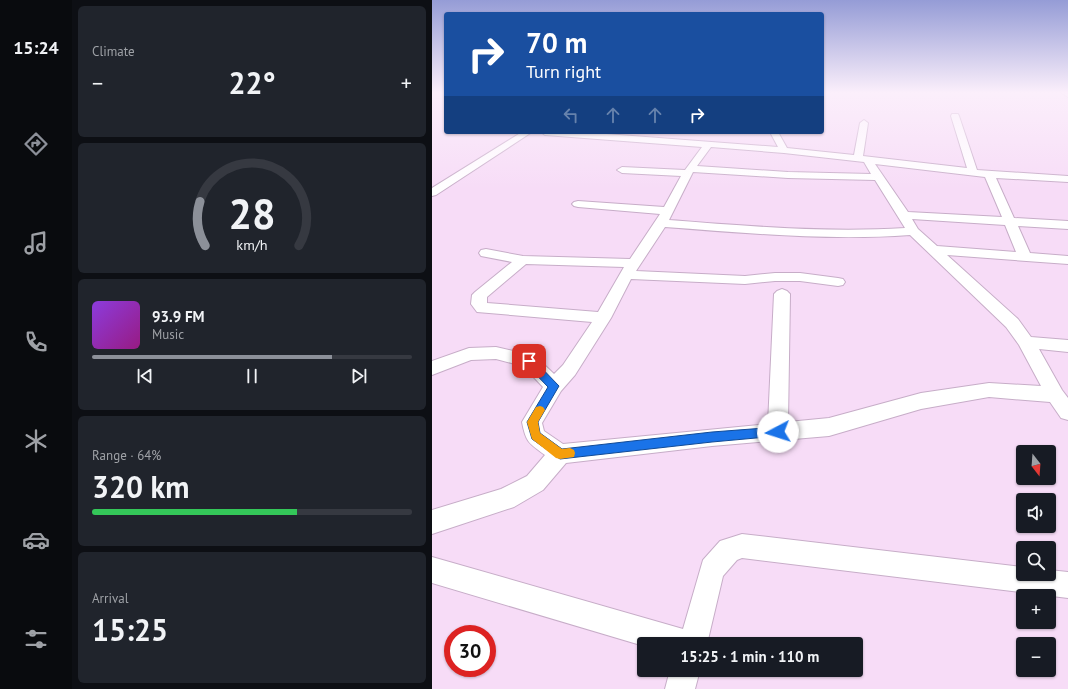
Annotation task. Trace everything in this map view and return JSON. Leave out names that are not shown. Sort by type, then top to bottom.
[{"type":"street","points":[[864,125],[862,158],[878,177],[913,231],[1012,322],[1026,342],[1055,395],[1068,412]]},
{"type":"street","points":[[958,125],[973,172]]},
{"type":"street","points":[[432,193],[525,134]]},
{"type":"street","points":[[572,134],[784,150],[989,174],[1068,178]]},
{"type":"street","points":[[775,134],[784,150]]},
{"type":"street","points":[[710,144],[689,171],[664,217],[630,269],[603,318],[568,370],[554,386],[532,422],[535,436],[560,454],[712,437],[829,427],[922,401],[989,390],[1055,395]]},
{"type":"street","points":[[622,170],[878,177]]},
{"type":"street","points":[[989,174],[1025,257]]},
{"type":"street","points":[[578,204],[788,233],[869,234],[913,231]]},
{"type":"street","points":[[904,215],[1068,225]]},
{"type":"street","points":[[934,250],[1068,260]]},
{"type":"street","points":[[486,253],[523,260],[745,280],[775,277],[800,277],[838,282]]},
{"type":"street","points":[[523,260],[480,295],[479,304],[483,308],[603,318]]},
{"type":"street","points":[[778,432],[782,294]]},
{"type":"street","points":[[1026,342],[1068,346]]},
{"type":"street","points":[[432,368],[469,354],[496,353],[529,361],[554,386]]},
{"type":"street","points":[[432,522],[506,499],[535,483],[560,454]]},
{"type":"street","points":[[695,637],[712,569],[729,550],[742,546],[1068,585]]},
{"type":"street","points":[[432,570],[662,637]]},
{"type":"street","points":[[680,689],[683,677]]},
{"type":"slow traffic","points":[[540,410],[532,422],[535,436],[560,454],[570,453]]},
{"type":"route","points":[[529,361],[554,386],[532,422],[535,436],[560,454],[712,437],[778,432]]}]
